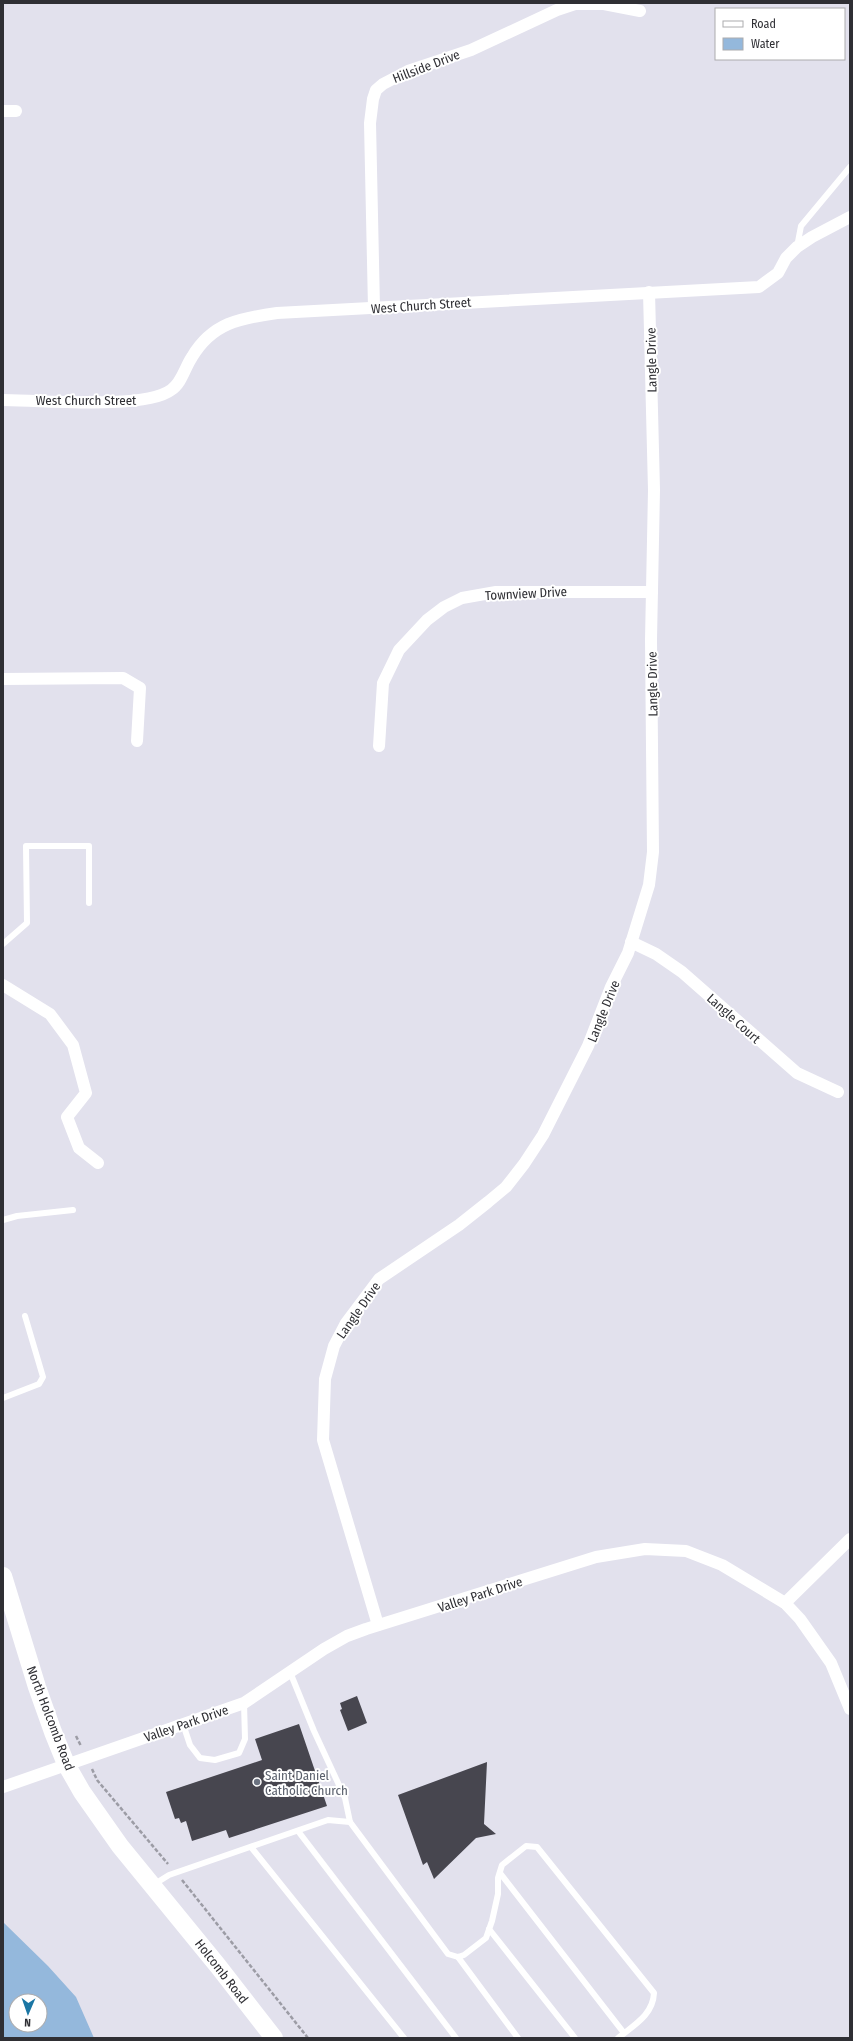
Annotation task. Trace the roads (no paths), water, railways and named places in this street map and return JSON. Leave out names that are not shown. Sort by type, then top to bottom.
[{"type":"street","name":"Hillside Drive","points":[[374,308],[370,123],[373,99],[376,90],[383,84],[408,71],[471,50],[557,10],[575,4],[604,4],[640,11]]},
{"type":"street","points":[[3,111],[16,111]]},
{"type":"street","name":"West Church Street","points":[[3,400],[129,402],[152,399],[172,390],[181,378],[192,356],[208,334],[228,323],[247,317],[277,313],[759,287],[778,273],[786,258],[797,247],[812,237],[850,218]]},
{"type":"street","name":"Langle Drive","points":[[378,1625],[323,1440],[325,1380],[334,1346],[346,1324],[380,1279],[459,1225],[488,1202],[506,1187],[524,1164],[543,1135],[588,1046],[631,942],[649,886],[653,852],[652,592],[654,490],[649,292]]},
{"type":"street","name":"Townview Drive","points":[[379,746],[383,683],[399,650],[427,620],[444,607],[462,598],[496,592],[652,592]]},
{"type":"street","points":[[3,679],[123,678],[140,688],[137,741]]},
{"type":"street","name":"Langle Court","points":[[631,942],[656,954],[682,972],[798,1073],[838,1092]]},
{"type":"street","points":[[3,985],[50,1014],[73,1045],[86,1093],[67,1117],[79,1148],[98,1163]]},
{"type":"street","points":[[785,1603],[850,1539]]},
{"type":"street","name":"Valley Park Drive","points":[[3,1787],[244,1703],[347,1636],[596,1557],[645,1550],[686,1551],[722,1565],[785,1603],[800,1619],[831,1663],[850,1709]]},
{"type":"street","name":"North Holcomb Road","points":[[3,1576],[37,1687],[66,1764],[82,1792],[120,1846],[169,1904]]},
{"type":"street","name":"Holcomb Road","points":[[169,1904],[274,2038]]},
{"type":"lane","points":[[797,247],[801,226],[850,166]]},
{"type":"lane","points":[[3,944],[27,923],[26,846],[88,846],[89,903]]},
{"type":"lane","points":[[3,1220],[17,1216],[73,1210]]},
{"type":"lane","points":[[3,1398],[39,1384],[43,1377],[25,1316]]},
{"type":"lane","points":[[290,1672],[314,1731],[345,1798],[350,1822],[448,1954],[458,1957],[464,1955],[486,1938],[498,1894],[502,1865],[526,1846],[537,1846],[654,1993],[653,2004],[647,2015],[618,2038]]},
{"type":"lane","points":[[182,1724],[190,1745],[200,1758],[214,1760],[239,1753],[245,1740],[244,1703]]},
{"type":"lane","points":[[152,1885],[176,1873],[328,1820],[350,1822]]},
{"type":"lane","points":[[298,1831],[456,2038]]},
{"type":"lane","points":[[251,1847],[404,2038]]},
{"type":"lane","points":[[500,1873],[624,2033]]},
{"type":"lane","points":[[489,1929],[575,2038]]},
{"type":"lane","points":[[458,1957],[518,2038]]},
{"type":"water","points":[[3,1922],[48,1966],[76,1997],[94,2038],[3,2038]]},
{"type":"place","name":"Saint Daniel Catholic Church","points":[[257,1782]]}]
